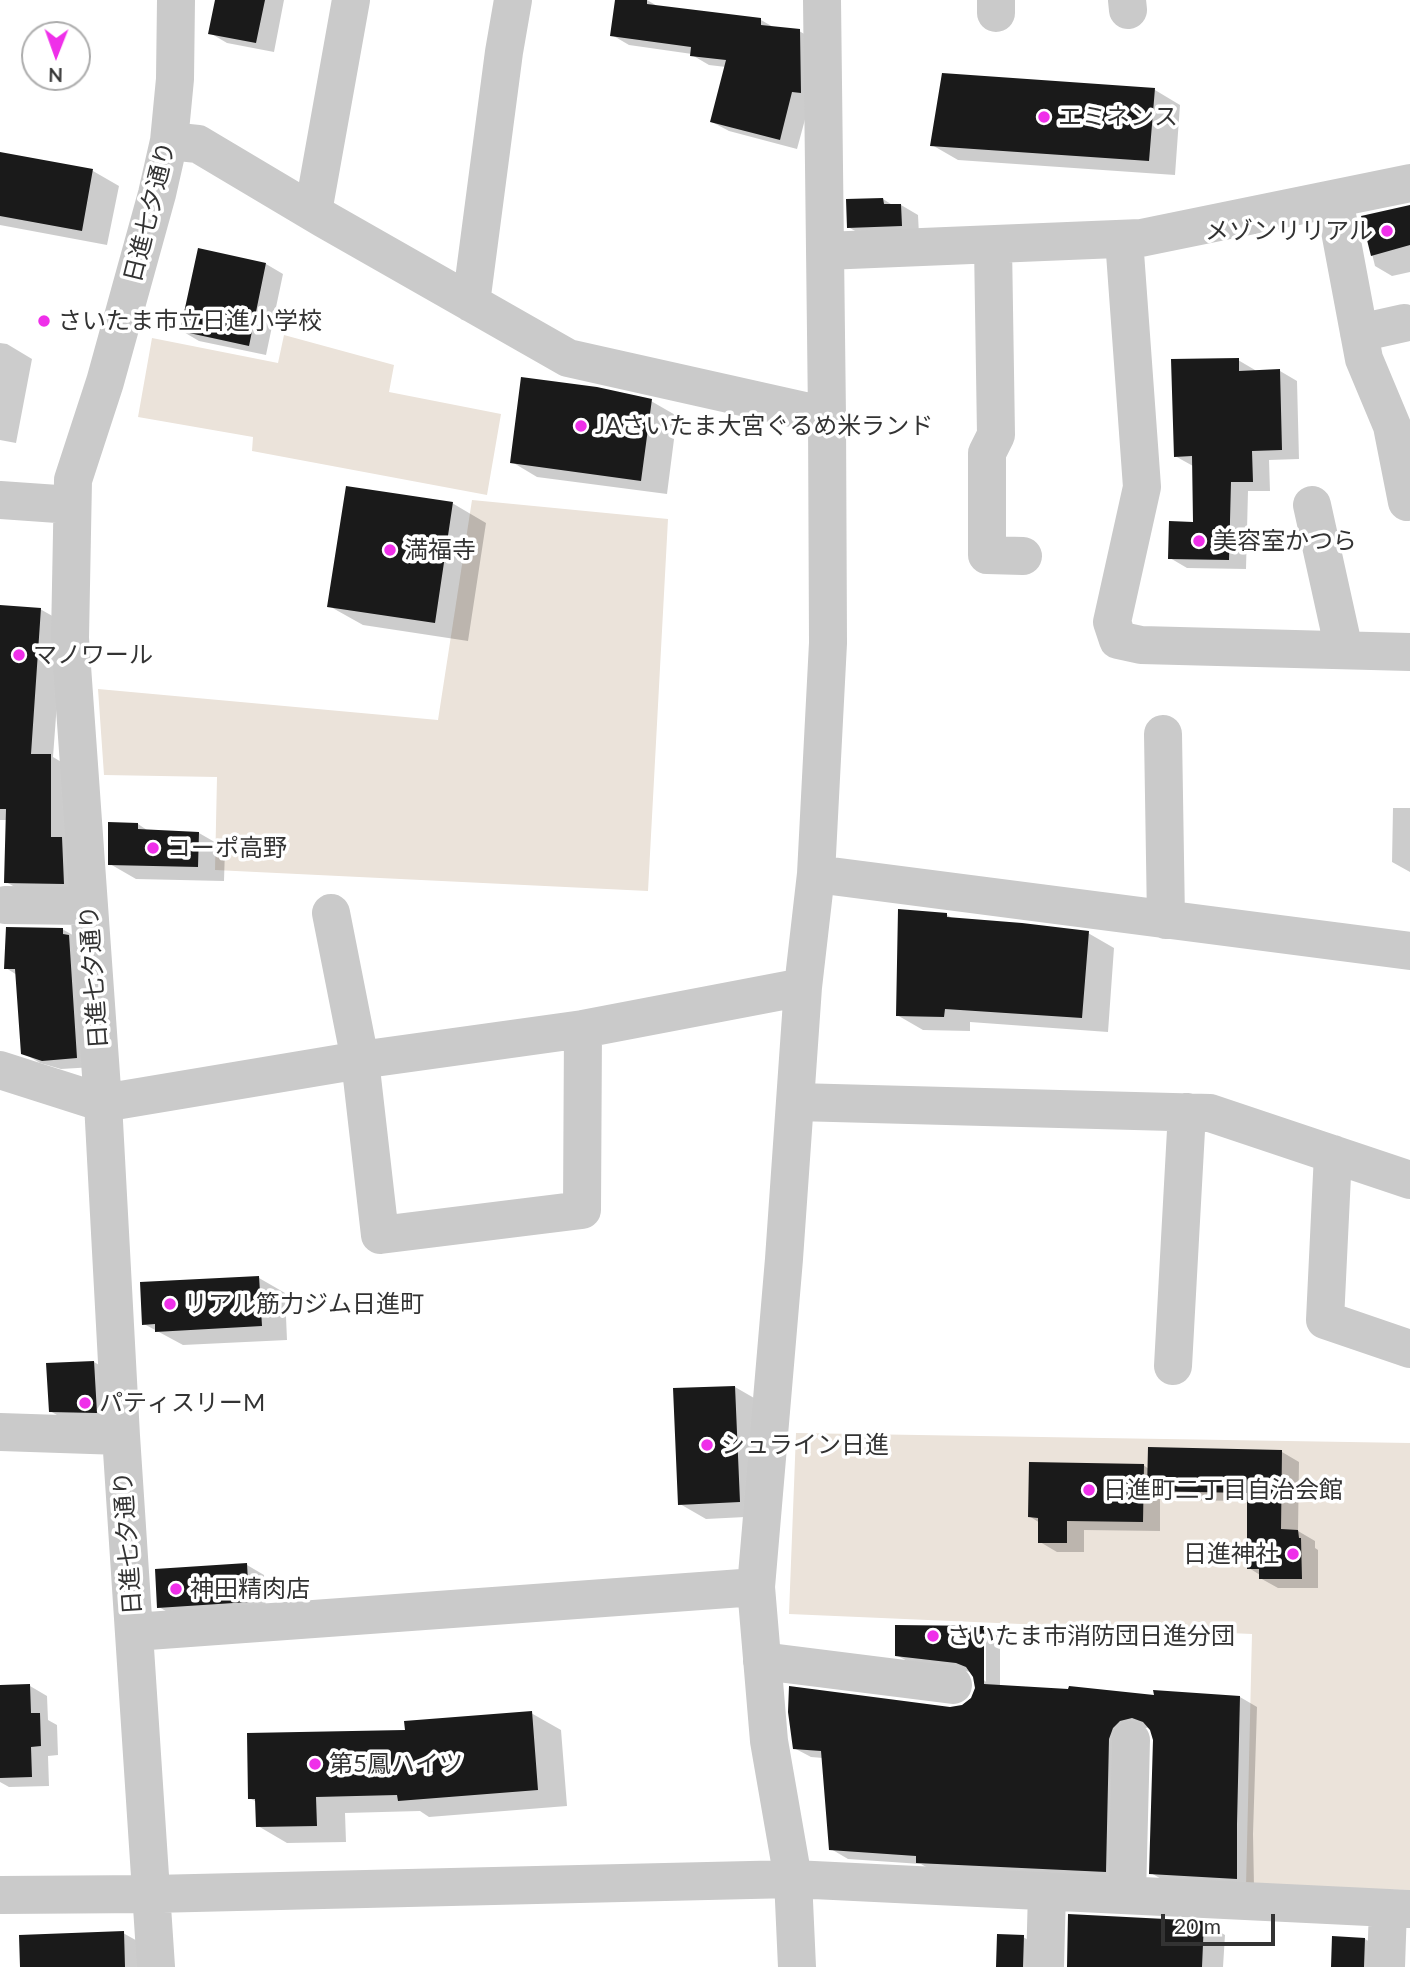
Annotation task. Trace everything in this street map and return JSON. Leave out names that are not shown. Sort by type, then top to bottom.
[{"type":"street","name":"日進七夕通り","points":[[156,1967],[121,1436],[103,1103],[70,638],[73,480],[105,382],[169,141],[175,79],[177,0]]},
{"type":"street","points":[[313,212],[351,0]]},
{"type":"street","points":[[471,303],[513,0]]},
{"type":"street","points":[[797,1967],[793,1879],[769,1741],[757,1587],[803,986],[816,874],[828,643],[825,251],[814,2]]},
{"type":"street","points":[[169,141],[198,144],[568,358],[827,415]]},
{"type":"street","points":[[825,251],[1154,236],[1410,183]]},
{"type":"street","points":[[1334,199],[1364,359],[1392,426],[1407,502]]},
{"type":"street","points":[[1124,239],[1142,487],[1112,622],[1118,639],[1141,645],[1410,652]]},
{"type":"street","points":[[993,245],[996,435],[988,453],[987,555],[1023,556]]},
{"type":"street","points":[[1359,332],[1404,323]]},
{"type":"street","points":[[0,500],[72,505]]},
{"type":"street","points":[[1312,505],[1344,650]]},
{"type":"street","points":[[1163,734],[1166,919]]},
{"type":"street","points":[[816,874],[1410,951]]},
{"type":"street","points":[[5,905],[88,906]]},
{"type":"street","points":[[331,913],[359,1060],[380,1235],[582,1210],[583,1029]]},
{"type":"street","points":[[0,1070],[103,1103],[359,1060],[583,1029],[803,986]]},
{"type":"street","points":[[796,1102],[1210,1113],[1410,1180]]},
{"type":"street","points":[[1172,1366],[1187,1112]]},
{"type":"street","points":[[1334,1154],[1325,1320],[1410,1349]]},
{"type":"street","points":[[0,1432],[121,1436]]},
{"type":"street","points":[[134,1632],[757,1587]]},
{"type":"street","points":[[762,1661],[953,1685]]},
{"type":"street","points":[[1127,1895],[1131,1740]]},
{"type":"street","points":[[0,1895],[793,1879],[1399,1908],[1386,1967]]},
{"type":"street","points":[[1045,1967],[1047,1891]]},
{"type":"shaded area","points":[[284,335],[394,365],[389,392],[501,414],[487,495],[252,451],[253,437],[138,417],[152,338],[278,363]]},
{"type":"shaded area","points":[[472,500],[668,519],[648,891],[215,870],[217,777],[104,775],[98,689],[438,720]]},
{"type":"shaded area","points":[[796,1433],[1410,1443],[1410,1890],[1246,1886],[1252,1634],[789,1614]]},
{"type":"building","points":[[215,0],[265,0],[256,43],[208,34]]},
{"type":"building","points":[[615,0],[647,0],[647,4],[761,18],[761,25],[800,29],[801,93],[792,92],[780,140],[710,122],[726,60],[690,56],[691,47],[610,36]]},
{"type":"building","name":"エミネンス","points":[[942,73],[1155,88],[1149,161],[930,146]]},
{"type":"building","points":[[0,152],[93,169],[82,231],[0,216]]},
{"type":"building","points":[[883,198],[884,204],[901,204],[902,226],[847,228],[846,199]]},
{"type":"building","name":"メゾンリリアル","points":[[1410,205],[1410,245],[1371,256],[1361,216]]},
{"type":"building","points":[[198,248],[266,263],[249,346],[180,331]]},
{"type":"building","points":[[1239,358],[1239,371],[1280,369],[1282,450],[1252,451],[1253,482],[1231,482],[1229,560],[1168,559],[1169,521],[1193,522],[1192,456],[1174,457],[1171,359]]},
{"type":"building","points":[[521,377],[597,387],[652,399],[641,481],[510,463]]},
{"type":"building","points":[[346,486],[453,502],[435,623],[327,607]]},
{"type":"building","points":[[0,605],[41,608],[31,754],[51,754],[51,837],[62,837],[64,884],[4,883],[6,809],[0,809]]},
{"type":"building","name":"コーポ高野","points":[[108,822],[138,823],[138,829],[199,832],[198,867],[108,865]]},
{"type":"building","points":[[898,909],[947,913],[947,917],[1089,931],[1082,1018],[945,1009],[944,1017],[896,1016]]},
{"type":"building","points":[[6,927],[63,928],[63,934],[69,935],[77,1058],[42,1061],[21,1054],[15,969],[4,969]]},
{"type":"building","points":[[259,1276],[262,1326],[155,1332],[155,1324],[142,1325],[140,1282]]},
{"type":"building","points":[[94,1361],[97,1413],[49,1412],[46,1363]]},
{"type":"building","name":"シュライン日進","points":[[735,1386],[740,1502],[678,1505],[673,1388]]},
{"type":"building","points":[[1148,1447],[1282,1450],[1281,1529],[1298,1530],[1301,1538],[1302,1579],[1259,1579],[1259,1569],[1247,1569],[1247,1493],[1147,1491]]},
{"type":"building","points":[[1029,1462],[1144,1464],[1143,1522],[1067,1521],[1067,1543],[1038,1543],[1038,1518],[1028,1517]]},
{"type":"building","points":[[247,1563],[249,1602],[157,1608],[155,1569]]},
{"type":"building","points":[[895,1625],[984,1626],[984,1684],[1068,1689],[1069,1686],[1154,1695],[1153,1690],[1240,1696],[1237,1879],[1149,1874],[1153,1740],[1150,1730],[1143,1722],[1132,1718],[1120,1721],[1113,1728],[1109,1739],[1106,1872],[916,1863],[916,1856],[829,1850],[821,1751],[793,1749],[788,1712],[789,1686],[950,1707],[962,1705],[971,1698],[975,1688],[973,1677],[966,1667],[956,1663],[895,1656]]},
{"type":"building","points":[[30,1684],[31,1713],[40,1713],[41,1746],[31,1747],[32,1777],[0,1778],[0,1685]]},
{"type":"building","points":[[532,1711],[538,1790],[398,1801],[397,1795],[316,1797],[317,1826],[256,1827],[255,1799],[248,1799],[247,1733],[405,1730],[404,1721]]},
{"type":"building","points":[[1068,1914],[1204,1921],[1202,1967],[1067,1967]]},
{"type":"building","points":[[124,1931],[125,1967],[20,1967],[19,1935]]},
{"type":"building","points":[[997,1934],[1024,1935],[1023,1967],[996,1967]]},
{"type":"building","points":[[1332,1936],[1365,1938],[1364,1967],[1331,1967]]},
{"type":"place","name":"エミネンス","points":[[1044,117]]},
{"type":"place","name":"メゾンリリアル","points":[[1387,231]]},
{"type":"place","name":"さいたま市立日進小学校","points":[[44,321]]},
{"type":"place","name":"JAさいたま大宮ぐるめ米ランド","points":[[581,426]]},
{"type":"place","name":"美容室かつら","points":[[1199,541]]},
{"type":"place","name":"満福寺","points":[[390,550]]},
{"type":"place","name":"マノワール","points":[[19,655]]},
{"type":"place","name":"コーポ高野","points":[[153,848]]},
{"type":"place","name":"リアル筋力ジム日進町","points":[[170,1304]]},
{"type":"place","name":"パティスリーM","points":[[85,1403]]},
{"type":"place","name":"シュライン日進","points":[[707,1445]]},
{"type":"place","name":"日進町二丁目自治会館","points":[[1089,1490]]},
{"type":"place","name":"日進神社","points":[[1293,1554]]},
{"type":"place","name":"神田精肉店","points":[[176,1589]]},
{"type":"place","name":"さいたま市消防団日進分団","points":[[933,1636]]},
{"type":"place","name":"第5鳳ハイツ","points":[[315,1764]]}]
